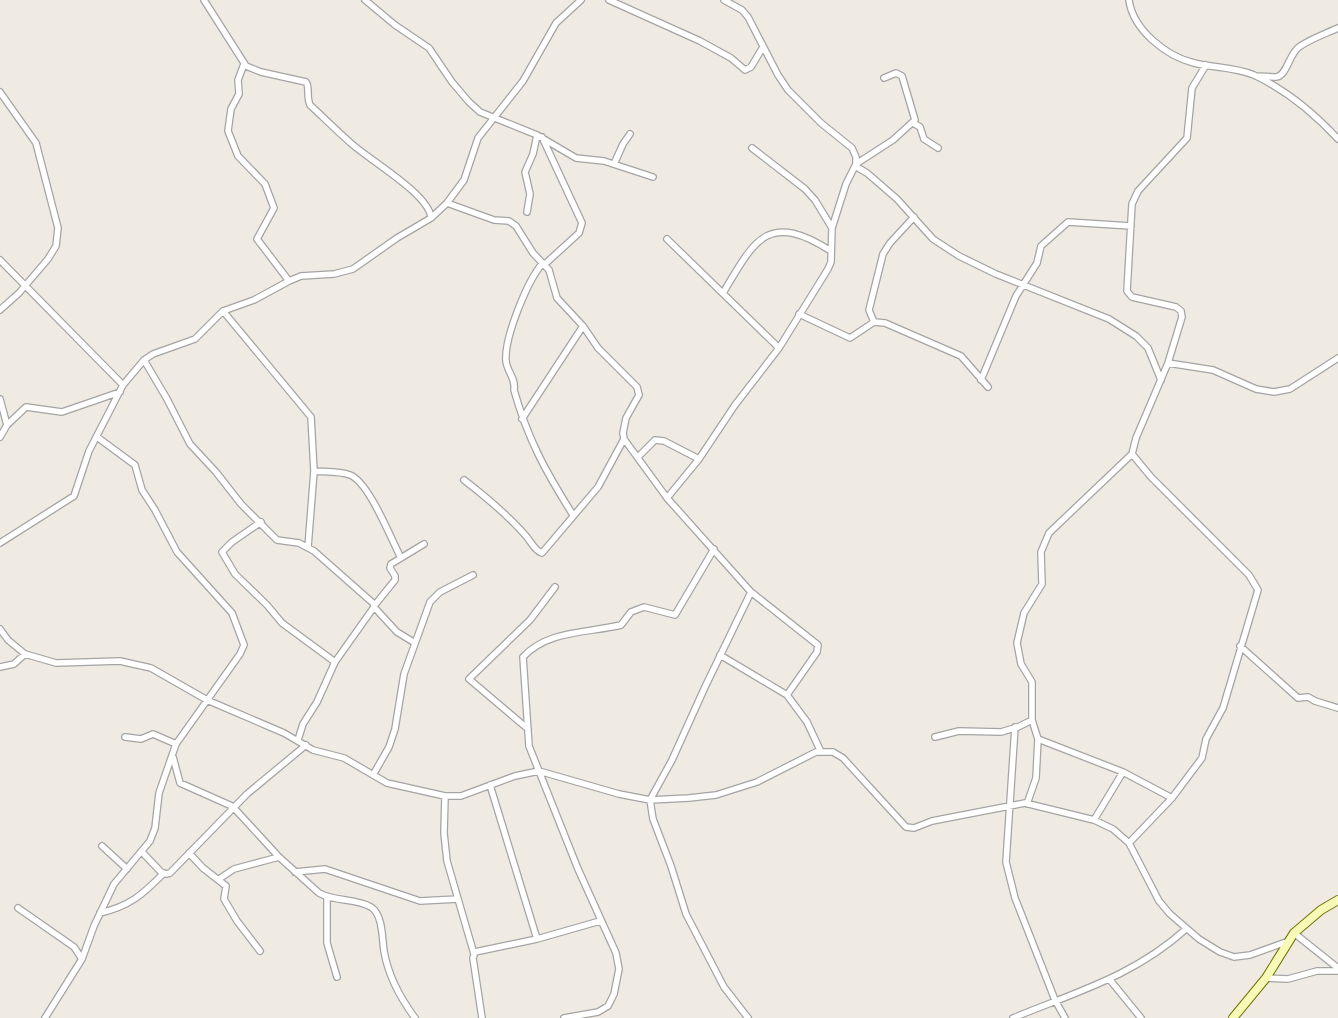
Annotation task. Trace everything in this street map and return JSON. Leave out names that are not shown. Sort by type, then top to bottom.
[{"type":"street","points":[[204,0],[244,64],[261,72],[295,78],[306,82],[308,85],[307,98],[310,105],[354,146],[417,196],[428,207],[431,218]]},
{"type":"street","points":[[366,0],[394,25],[429,48],[469,102],[480,112],[539,136],[576,158],[614,164],[652,177]]},
{"type":"street","points":[[0,543],[74,496],[85,460],[123,385],[144,360],[153,354],[183,346],[195,339],[223,311],[254,300],[289,281],[301,276],[334,274],[353,269],[397,238],[431,218],[447,203],[464,180],[478,138],[523,81],[556,22],[582,0]]},
{"type":"street","points":[[609,0],[700,41],[731,58],[745,70],[751,67],[763,47]]},
{"type":"street","points":[[667,498],[699,459],[734,405],[779,348],[828,269],[832,228],[846,184],[855,165],[856,157],[852,148],[821,123],[788,90],[778,76],[748,17],[742,10],[724,0]]},
{"type":"street","points":[[1129,0],[1135,20],[1163,48],[1181,59],[1241,71],[1254,76],[1286,93],[1323,123],[1338,139]]},
{"type":"street","points":[[1254,76],[1277,77],[1282,75],[1289,58],[1300,46],[1338,28]]},
{"type":"street","points":[[244,64],[238,80],[239,94],[231,109],[228,131],[238,156],[266,186],[274,208],[258,239],[289,281]]},
{"type":"street","points":[[1027,804],[1036,778],[1038,739],[1032,720],[1032,682],[1021,664],[1018,643],[1024,613],[1042,584],[1041,552],[1043,543],[1049,534],[1132,454],[1136,438],[1168,363],[1182,317],[1181,311],[1176,307],[1129,295],[1127,273],[1132,204],[1138,191],[1187,138],[1192,88],[1206,65]]},
{"type":"street","points":[[855,165],[880,149],[913,123],[914,112],[902,76],[896,73],[884,78]]},
{"type":"street","points":[[0,92],[36,143],[58,228],[56,246],[26,285],[0,310]]},
{"type":"street","points":[[913,123],[920,127],[925,140],[938,148]]},
{"type":"street","points":[[614,164],[630,134]]},
{"type":"street","points":[[527,212],[530,191],[525,172],[539,136]]},
{"type":"street","points":[[539,136],[582,223],[579,233],[534,273],[509,337],[506,365],[515,382],[514,390],[522,419],[543,467],[573,515]]},
{"type":"street","points":[[752,148],[815,200],[832,228]]},
{"type":"street","points":[[855,165],[882,185],[933,239],[959,256],[996,274],[1023,283],[1109,319],[1136,336],[1148,348],[1161,380]]},
{"type":"street","points":[[447,203],[494,220],[513,223],[533,253],[552,276],[553,289],[557,298],[584,326],[598,348],[626,375],[639,391],[626,418],[622,433],[624,439],[667,498],[751,592],[818,645],[818,652],[787,696]]},
{"type":"street","points":[[874,322],[869,310],[882,254],[890,242],[914,217]]},
{"type":"street","points":[[981,380],[1006,316],[1023,283],[1037,263],[1041,246],[1068,222],[1131,226]]},
{"type":"street","points":[[723,292],[758,241],[767,234],[798,234],[831,252]]},
{"type":"street","points":[[667,239],[779,348]]},
{"type":"street","points":[[0,260],[123,385]]},
{"type":"street","points":[[223,311],[310,414],[314,471],[308,547]]},
{"type":"street","points":[[800,314],[850,338],[874,322],[885,323],[961,356],[988,387]]},
{"type":"street","points":[[522,419],[584,326]]},
{"type":"street","points":[[1168,363],[1213,370],[1256,389],[1274,392],[1296,386],[1338,358]]},
{"type":"street","points":[[144,360],[193,449],[216,472],[241,504],[281,542],[298,543],[308,547],[342,574],[397,632],[415,644]]},
{"type":"street","points":[[0,437],[7,425],[26,407],[62,412],[120,392]]},
{"type":"street","points":[[0,399],[7,425]]},
{"type":"street","points":[[45,1018],[82,959],[114,884],[142,852],[153,835],[159,793],[176,744],[243,649],[236,621],[226,605],[189,563],[182,558],[142,490],[135,466],[97,437]]},
{"type":"street","points":[[464,480],[494,504],[540,553],[544,552],[598,487],[624,439]]},
{"type":"street","points":[[638,457],[655,440],[664,441],[699,459]]},
{"type":"street","points":[[1129,844],[1172,798],[1202,758],[1206,739],[1223,708],[1258,589],[1249,576],[1151,477],[1132,454]]},
{"type":"street","points":[[314,471],[343,473],[357,479],[370,498],[401,558]]},
{"type":"street","points":[[261,522],[227,546],[222,552],[225,560],[235,574],[267,604],[282,623],[335,662]]},
{"type":"street","points":[[298,740],[303,724],[317,702],[335,662],[395,580],[390,566],[424,544]]},
{"type":"street","points":[[564,1018],[598,1012],[608,1006],[614,994],[619,969],[616,953],[600,921],[530,746],[524,655],[545,641],[557,637],[621,625],[631,612],[644,607],[675,615],[714,549]]},
{"type":"street","points":[[373,775],[389,747],[395,730],[404,674],[434,596],[473,575]]},
{"type":"street","points":[[528,729],[469,679],[530,620],[554,587]]},
{"type":"street","points":[[748,1018],[724,987],[686,914],[671,866],[653,819],[650,800],[672,760],[751,592]]},
{"type":"street","points":[[0,629],[8,640],[25,654],[56,663],[110,661],[136,663],[168,676],[207,700],[298,740],[314,750],[344,758],[373,775],[401,787],[445,796],[462,796],[490,785],[539,771],[619,794],[650,800],[716,795],[773,775],[801,758],[822,752],[833,752],[843,758],[903,825],[909,828],[932,821],[1027,804],[1094,820],[1113,829],[1129,844],[1160,901],[1186,929],[1220,952],[1234,957],[1250,955],[1289,941]]},
{"type":"street","points":[[1240,646],[1298,698],[1308,697],[1338,708]]},
{"type":"street","points":[[0,667],[14,664],[25,654]]},
{"type":"street","points":[[720,655],[787,696],[807,722],[822,752]]},
{"type":"street","points":[[936,737],[958,730],[1001,732],[1032,720]]},
{"type":"street","points":[[1015,727],[1006,862],[1016,898],[1055,1000],[1065,1018]]},
{"type":"street","points":[[125,737],[141,739],[153,734],[176,744]]},
{"type":"street","points":[[1038,739],[1123,772],[1172,798]]},
{"type":"street","points":[[100,913],[132,902],[164,874],[170,873],[266,777],[306,746]]},
{"type":"street","points":[[172,755],[180,783],[234,808],[279,857],[327,898],[365,904],[374,908],[379,916],[384,954],[396,987],[416,1018]]},
{"type":"street","points":[[1094,820],[1123,772]]},
{"type":"street","points":[[490,785],[537,939]]},
{"type":"street","points":[[445,796],[444,833],[447,861],[474,954],[482,1018]]},
{"type":"street","points":[[102,846],[127,869]]},
{"type":"street","points":[[142,852],[164,874]]},
{"type":"street","points":[[189,854],[227,888],[224,898],[237,920],[260,951]]},
{"type":"street","points":[[219,879],[234,869],[279,857]]},
{"type":"street","points":[[295,872],[325,869],[420,901],[458,900]]},
{"type":"street","points":[[327,898],[327,944],[338,977]]},
{"type":"street","points":[[1233,1018],[1266,978],[1294,933],[1338,900]]},
{"type":"street","points":[[18,908],[74,947],[82,959]]},
{"type":"street","points":[[474,954],[478,951],[537,939],[600,921]]},
{"type":"street","points":[[1012,1018],[1110,980],[1154,955],[1186,929]]},
{"type":"street","points":[[1294,933],[1338,969]]},
{"type":"street","points":[[1266,978],[1288,979],[1317,971],[1338,969]]},
{"type":"street","points":[[1110,980],[1141,1018]]}]
